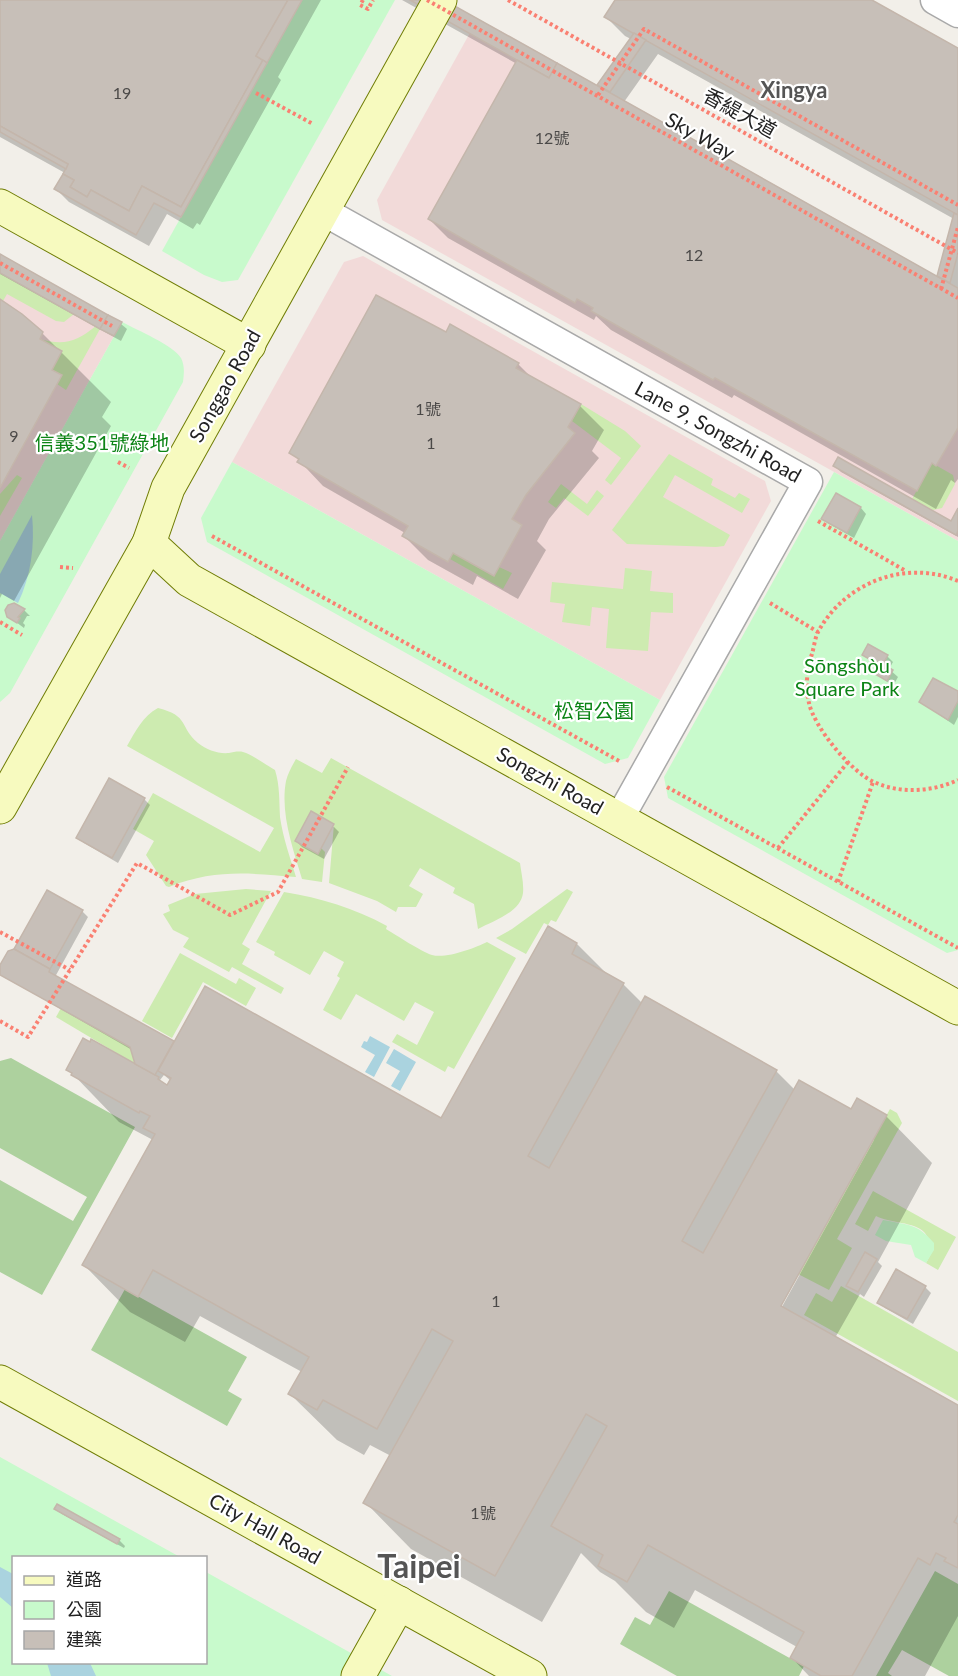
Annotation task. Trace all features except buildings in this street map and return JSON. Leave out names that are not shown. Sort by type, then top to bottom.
[{"type":"street","name":"Songgao Road","points":[[0,807],[149,543],[168,488],[440,0]]},
{"type":"street","points":[[935,0],[958,13]]},
{"type":"street","points":[[0,206],[249,345]]},
{"type":"street","name":"Lane 9, Songzhi Road","points":[[323,211],[808,482],[619,819]]},
{"type":"street","name":"Songzhi Road","points":[[149,543],[189,580],[957,1006]]},
{"type":"street","name":"City Hall Road","points":[[0,1382],[530,1676]]},
{"type":"street","points":[[358,1676],[399,1603]]},
{"type":"path","points":[[363,0],[360,5],[368,9],[374,0]]},
{"type":"path","name":"Sky Way","points":[[427,0],[958,298]]},
{"type":"path","name":"香緹大道","points":[[508,0],[958,253]]},
{"type":"path","points":[[598,95],[644,29],[958,205]]},
{"type":"path","points":[[256,93],[313,124]]},
{"type":"path","points":[[941,289],[958,227]]},
{"type":"path","points":[[0,263],[112,326]]},
{"type":"path","points":[[118,462],[129,468]]},
{"type":"path","points":[[793,507],[906,572]]},
{"type":"path","points":[[212,536],[958,948]]},
{"type":"path","points":[[60,567],[73,568]]},
{"type":"path","points":[[958,581],[943,575],[906,572],[870,581],[840,602],[818,632],[807,668],[809,703],[824,734],[848,762],[873,782],[907,790],[942,787],[958,780]]},
{"type":"path","points":[[747,590],[818,632]]},
{"type":"path","points":[[0,622],[22,635]]},
{"type":"path","points":[[778,848],[848,762]]},
{"type":"path","points":[[0,1021],[28,1037],[137,863],[230,915],[278,892],[348,767]]},
{"type":"path","points":[[838,882],[873,782]]},
{"type":"path","points":[[0,933],[70,970]]},
{"type":"shaded area","points":[[490,25],[958,288],[958,541],[382,220],[377,200],[471,31]]},
{"type":"shaded area","points":[[0,254],[122,322],[0,541]]},
{"type":"shaded area","points":[[363,256],[765,481],[771,501],[660,700],[232,462],[344,262]]},
{"type":"green space","points":[[302,0],[395,0],[238,280],[222,282],[204,275],[162,251]]},
{"type":"green space","points":[[0,273],[74,314],[64,322],[56,321],[7,294],[3,301],[0,299]]},
{"type":"green space","name":"信義351號綠地","points":[[122,322],[163,343],[177,353],[183,364],[183,382],[10,693],[0,702],[0,541]]},
{"type":"green space","points":[[96,326],[100,329],[66,390],[57,384],[62,375],[52,370],[62,351],[40,339],[56,342],[70,341]]},
{"type":"green space","points":[[581,404],[625,431],[641,446],[611,485],[605,480],[621,458],[572,421]]},
{"type":"green space","points":[[669,454],[713,479],[711,485],[735,498],[739,493],[750,499],[742,513],[675,475],[663,497],[730,535],[724,546],[627,544],[612,530]]},
{"type":"green space","name":"松智公園","points":[[232,462],[660,700],[628,758],[605,764],[207,542],[201,518]]},
{"type":"green space","points":[[932,463],[953,475],[955,484],[942,508],[933,510],[912,499]]},
{"type":"green space","name":"Sōngshòu Square Park","points":[[834,472],[958,541],[958,950],[947,953],[668,798],[664,777]]},
{"type":"green space","points":[[17,475],[22,478],[0,516],[0,494]]},
{"type":"green space","points":[[561,484],[587,504],[597,490],[604,496],[588,516],[564,498],[556,508],[548,502]]},
{"type":"green space","points":[[453,553],[493,576],[499,567],[512,573],[503,589],[450,559]]},
{"type":"green space","points":[[625,568],[652,571],[650,591],[673,593],[673,613],[651,612],[648,651],[606,648],[609,609],[592,607],[590,626],[562,622],[565,604],[550,602],[552,582],[623,589]]},
{"type":"green space","points":[[158,708],[180,718],[192,737],[205,748],[221,753],[243,752],[275,770],[279,788],[281,825],[296,877],[263,874],[217,875],[166,886],[146,855],[154,841],[133,829],[153,793],[260,852],[274,828],[127,746],[144,720]]},
{"type":"green space","points":[[331,758],[520,863],[523,893],[517,906],[478,929],[474,904],[453,893],[455,888],[420,868],[409,886],[423,894],[416,907],[398,907],[396,912],[377,901],[329,883],[334,824],[311,811],[295,841],[318,854],[321,848],[325,852],[322,882],[302,879],[286,818],[286,781],[296,759],[322,773]]},
{"type":"green space","points":[[246,889],[271,891],[242,944],[250,949],[242,964],[284,988],[281,994],[232,967],[229,972],[183,947],[189,938],[173,930],[163,914],[170,911],[168,905],[195,894]]},
{"type":"green space","points":[[567,889],[573,892],[556,922],[551,920],[548,925],[544,923],[526,954],[496,938],[512,929]]},
{"type":"green space","points":[[284,892],[311,897],[362,914],[387,926],[386,929],[432,955],[452,954],[487,942],[516,958],[454,1069],[448,1066],[445,1072],[392,1042],[397,1034],[417,1045],[434,1012],[415,1002],[404,1021],[356,994],[341,1020],[323,1010],[340,978],[337,976],[344,962],[324,951],[310,975],[256,942]]},
{"type":"green space","points":[[180,953],[236,984],[239,978],[256,988],[246,1006],[203,982],[172,1038],[142,1021]]},
{"type":"green space","points":[[61,1008],[130,1047],[135,1064],[56,1017]]},
{"type":"green space","points":[[11,1058],[135,1127],[42,1295],[0,1272],[0,1180],[73,1221],[87,1197],[0,1148],[0,1061]]},
{"type":"green space","points":[[890,1109],[897,1113],[902,1123],[837,1239],[852,1248],[829,1290],[798,1274]]},
{"type":"green space","points":[[873,1191],[956,1237],[938,1270],[926,1263],[933,1250],[927,1236],[920,1229],[876,1216],[868,1231],[855,1224]]},
{"type":"green space","points":[[883,1220],[912,1226],[928,1236],[934,1243],[934,1250],[926,1263],[915,1257],[911,1245],[886,1241],[875,1235]]},
{"type":"green space","points":[[841,1286],[958,1352],[958,1401],[804,1315],[816,1293],[832,1302]]},
{"type":"green space","points":[[125,1289],[247,1357],[228,1391],[242,1399],[227,1426],[91,1350]]},
{"type":"green space","points":[[0,1457],[178,1556],[12,1556],[12,1664],[207,1664],[207,1573],[392,1676],[0,1676]]},
{"type":"green space","points":[[935,1571],[958,1584],[958,1676],[949,1676],[902,1650],[888,1673],[892,1676],[876,1676]]},
{"type":"green space","points":[[669,1591],[804,1666],[799,1676],[677,1676],[620,1644],[635,1617],[650,1625]]},
{"type":"water","points":[[32,515],[31,560],[18,603],[0,593],[0,574]]},
{"type":"water","points":[[370,1036],[390,1047],[374,1077],[365,1072],[375,1055],[361,1047]]},
{"type":"water","points":[[394,1049],[416,1062],[400,1091],[391,1086],[400,1071],[386,1063]]},
{"type":"water","points":[[0,1567],[12,1573],[12,1607],[0,1597]]},
{"type":"water","points":[[47,1664],[90,1664],[96,1676],[51,1676]]},
{"type":"district","name":"Xingya","points":[[794,90]]},
{"type":"district","name":"Taipei","points":[[419,1567]]}]
